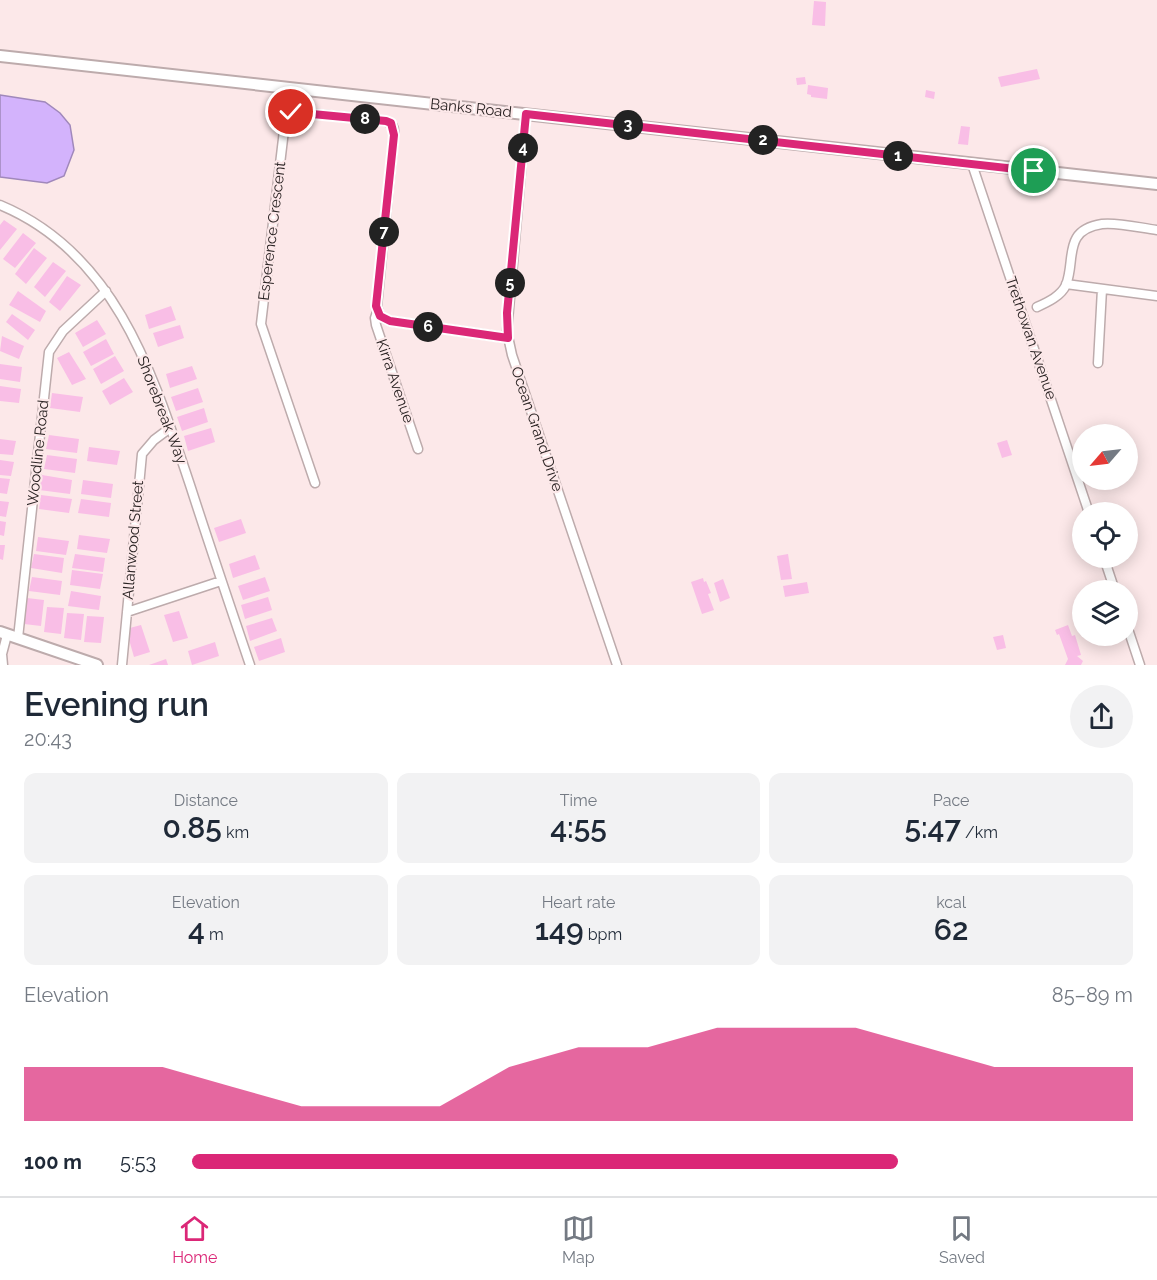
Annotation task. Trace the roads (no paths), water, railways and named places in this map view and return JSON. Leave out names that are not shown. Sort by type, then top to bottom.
[{"type":"street","name":"Banks Road","points":[[0,56],[1157,184]]},
{"type":"street","name":"Esperence Crescent","points":[[315,483],[261,324],[285,122],[291,112],[386,121],[393,126],[377,312]]},
{"type":"street","name":"Ocean Grand Drive","points":[[526,114],[507,313],[508,338],[617,665]]},
{"type":"street","name":"Trethowan Avenue","points":[[972,164],[1085,502]]},
{"type":"street","name":"Shorebreak Way","points":[[0,205],[18,212],[47,230],[78,257],[106,291],[124,319],[148,367],[250,665]]},
{"type":"street","points":[[1037,307],[1060,294],[1066,285],[1071,249],[1079,235],[1092,226],[1104,223],[1157,230]]},
{"type":"street","points":[[1066,285],[1157,296]]},
{"type":"street","points":[[1098,363],[1102,289]]},
{"type":"street","name":"Woodline Road","points":[[3,665],[2,654],[8,635],[49,352],[63,331],[106,291]]},
{"type":"street","points":[[377,312],[382,319],[390,321],[508,338]]},
{"type":"street","name":"Kirra Avenue","points":[[377,312],[376,325],[418,449]]},
{"type":"street","name":"Allanwood Street","points":[[122,665],[142,454],[154,440],[170,428]]},
{"type":"street","points":[[127,612],[221,581]]},
{"type":"street","points":[[8,635],[97,665]]},
{"type":"street","points":[[1134,646],[1140,665]]}]
